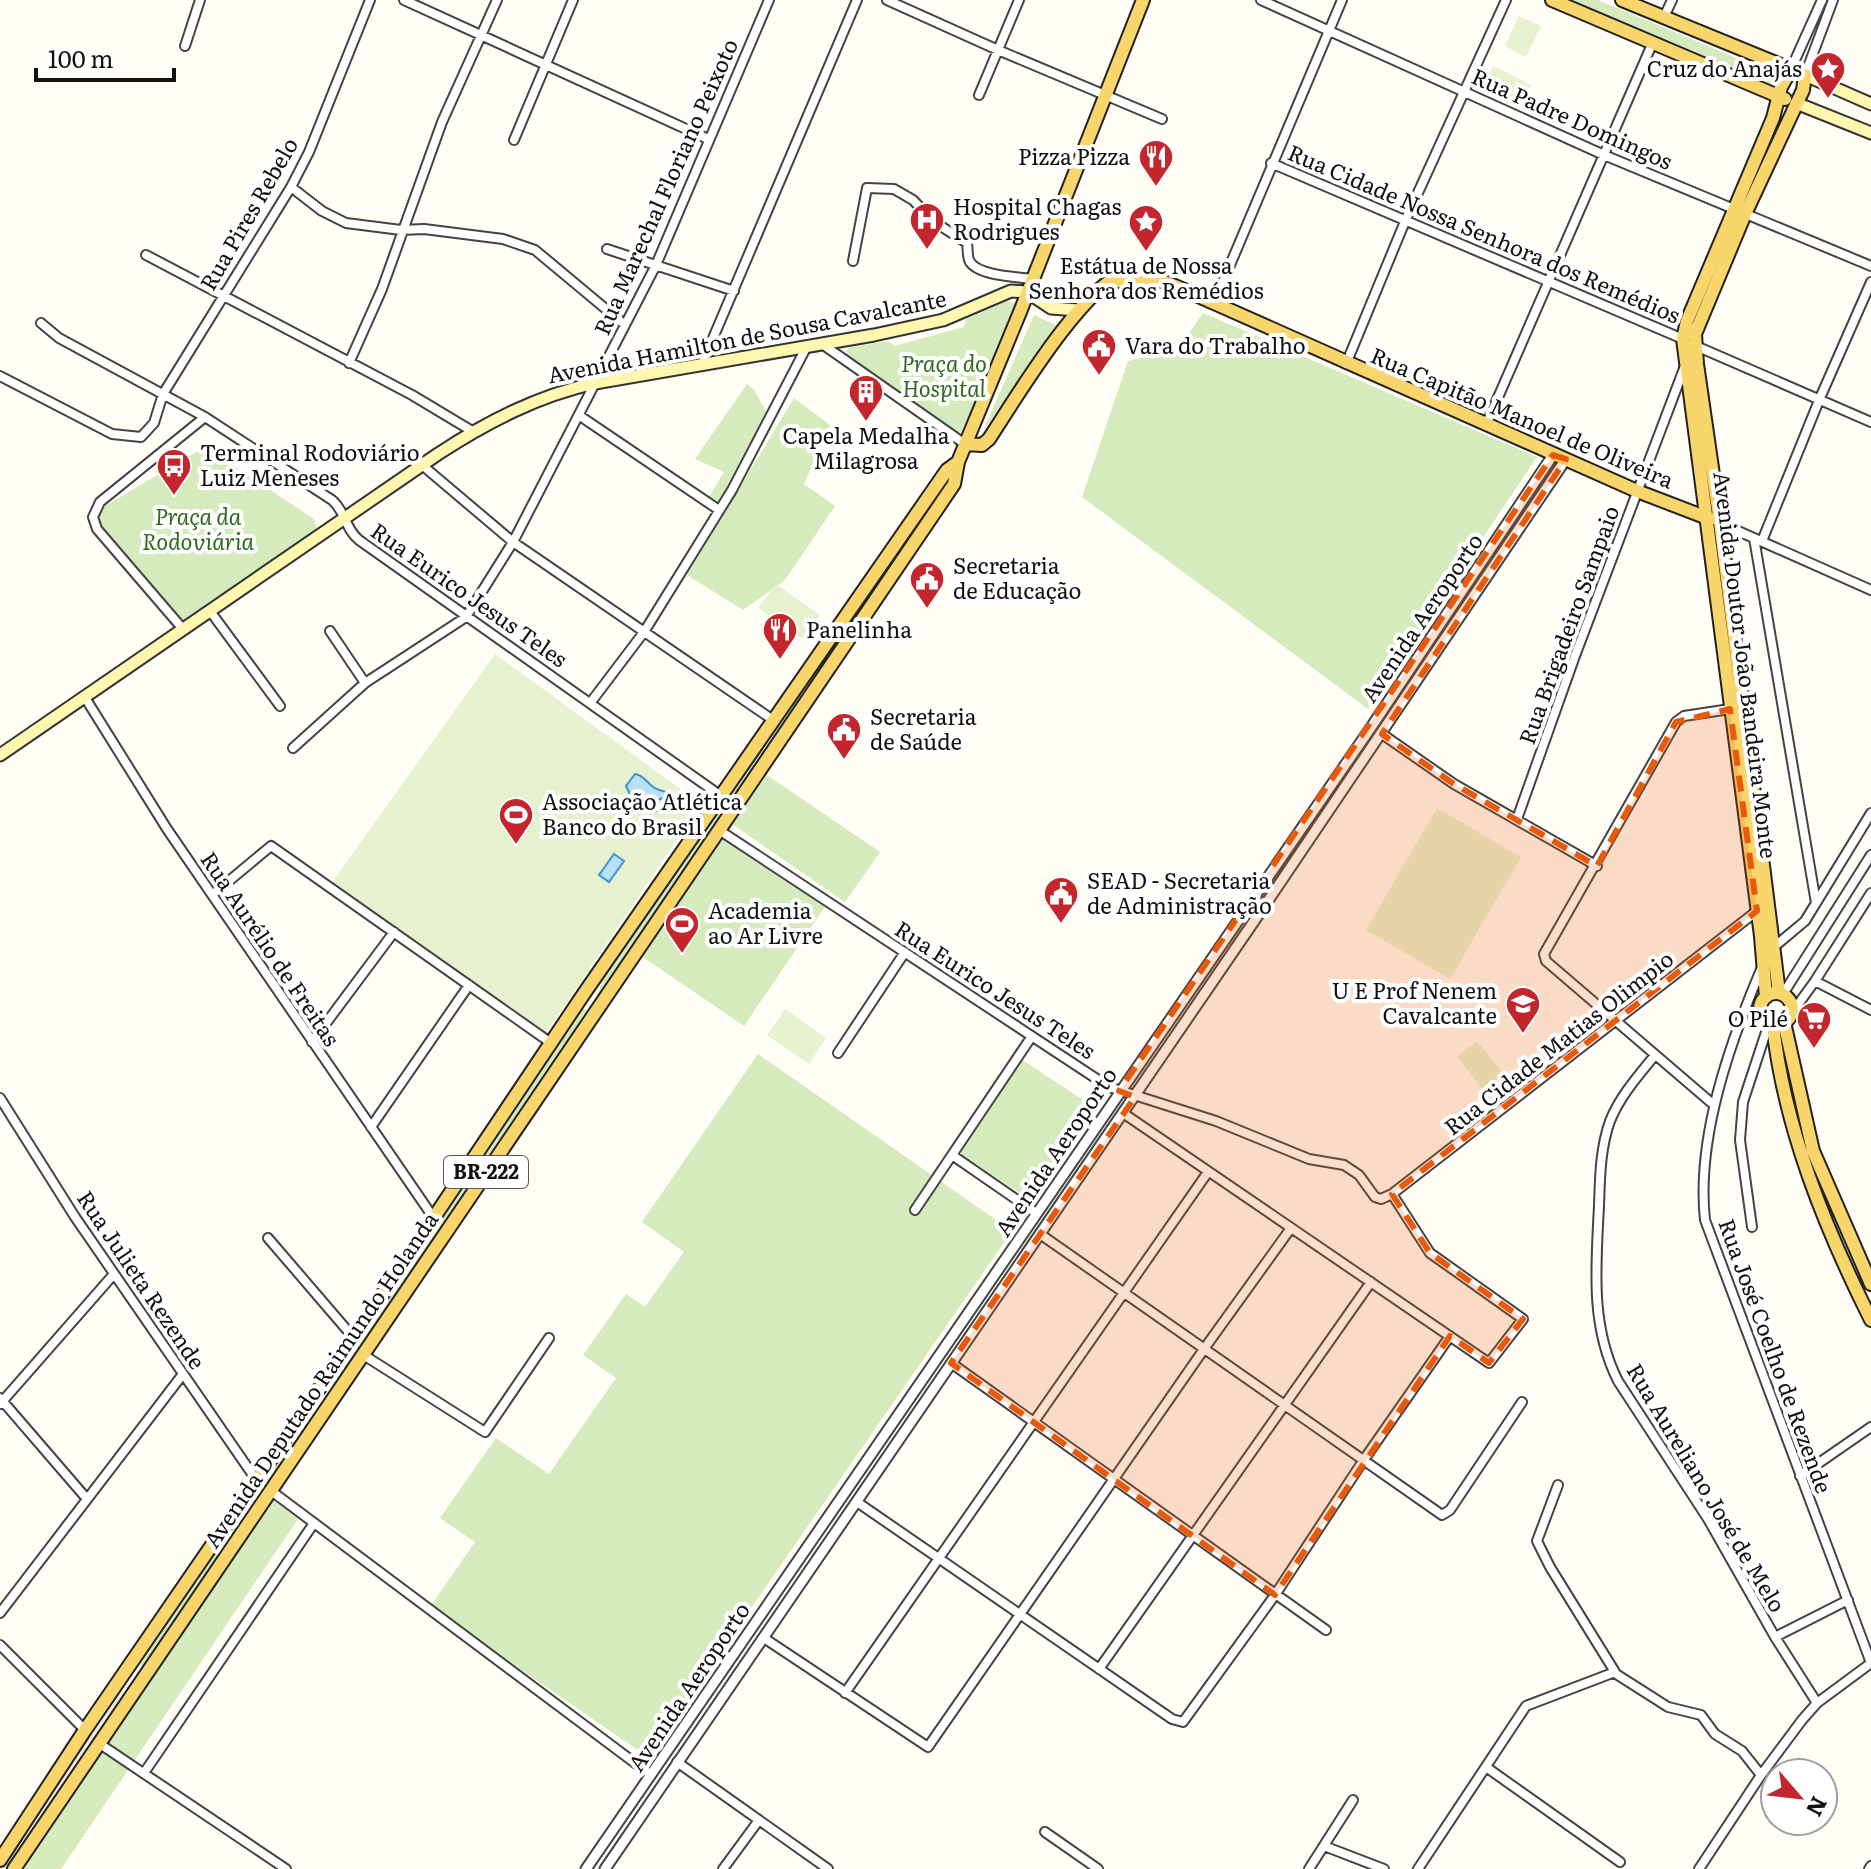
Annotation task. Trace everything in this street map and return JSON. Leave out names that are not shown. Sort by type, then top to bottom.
[{"type":"main road","name":"BR-222","points":[[954,469],[1143,0]]},
{"type":"main road","points":[[1552,0],[1871,133]]},
{"type":"main road","points":[[1622,0],[1871,104]]},
{"type":"main road","points":[[1683,339],[1739,212],[1791,69]]},
{"type":"main road","points":[[1739,212],[1803,90],[1805,75]]},
{"type":"main road","name":"Rua Capitão Manoel de Oliveira","points":[[1078,310],[1110,281],[1158,282],[1214,303],[1553,455],[1720,523]]},
{"type":"main road","name":"Avenida Hamilton de Sousa Cavalcante","points":[[0,755],[472,431],[530,403],[595,383],[943,320],[1011,291],[1027,292]]},
{"type":"main road","points":[[1027,292],[1051,308],[1078,310]]},
{"type":"main road","name":"Avenida Doutor João Bandeira Monte","points":[[1691,365],[1699,307]]},
{"type":"main road","points":[[1051,308],[1062,331]]},
{"type":"main road","points":[[965,444],[982,445],[989,439],[1078,310]]},
{"type":"main road","name":"Avenida Doutor João Bandeira Monte","points":[[1683,339],[1691,365],[1720,523],[1774,947],[1776,995]]},
{"type":"main road","name":"Avenida Doutor João Bandeira Monte","points":[[1698,407],[1706,518],[1730,709],[1764,964],[1776,995]]},
{"type":"main road","name":"Avenida Deputado Raimundo Holanda","points":[[1,1855],[257,1481],[585,992],[773,720],[954,469]]},
{"type":"main road","name":"Avenida Deputado Raimundo Holanda","points":[[14,1869],[934,515],[954,469]]},
{"type":"main road","points":[[585,992],[599,1005]]},
{"type":"main road","points":[[1779,1021],[1762,1017],[1760,1009],[1776,995],[1791,1005],[1779,1021],[1778,1061],[1798,1146],[1871,1320]]},
{"type":"main road","points":[[1779,1021],[1813,1151],[1871,1284]]},
{"type":"main road","points":[[315,1395],[327,1406]]},
{"type":"main road","points":[[123,1673],[140,1685]]},
{"type":"street","points":[[185,46],[200,0]]},
{"type":"street","name":"Rua Pires Rebelo","points":[[0,376],[112,434],[141,437],[149,430],[163,394],[291,187],[309,152],[370,0]]},
{"type":"street","points":[[404,0],[708,139]]},
{"type":"street","points":[[349,363],[379,296],[442,122],[497,0]]},
{"type":"street","points":[[514,140],[573,0]]},
{"type":"street","name":"Rua Marechal Floriano Peixoto","points":[[293,748],[365,683],[466,617],[513,542],[656,265],[769,0]]},
{"type":"street","points":[[702,364],[857,0]]},
{"type":"street","points":[[887,0],[1105,97],[1162,119]]},
{"type":"street","points":[[979,95],[1019,0]]},
{"type":"street","name":"Rua Padre Domingos","points":[[1261,0],[1604,155],[1871,266]]},
{"type":"street","points":[[1214,303],[1342,0]]},
{"type":"street","points":[[1346,364],[1406,219],[1506,0]]},
{"type":"street","points":[[1664,17],[1672,0]]},
{"type":"street","points":[[1791,69],[1822,0]]},
{"type":"street","points":[[1805,75],[1833,0]]},
{"type":"street","points":[[1486,425],[1653,42]]},
{"type":"street","name":"Rua Cidade Nossa Senhora dos Remédios","points":[[1271,163],[1683,339]]},
{"type":"street","points":[[291,187],[322,211],[346,223],[503,239],[535,250],[625,325]]},
{"type":"street","points":[[853,261],[867,188],[894,189],[913,200],[933,221],[967,243],[970,262],[974,266],[994,275],[1032,279]]},
{"type":"street","points":[[607,249],[734,291]]},
{"type":"street","points":[[146,255],[412,395],[472,431]]},
{"type":"street","points":[[1816,903],[1758,539],[1871,282]]},
{"type":"street","name":"Rua Eurico Jesus Teles","points":[[41,323],[59,338],[205,417],[332,500],[346,517],[351,533],[721,796]]},
{"type":"street","points":[[822,344],[965,444]]},
{"type":"street","points":[[591,702],[644,632],[732,490],[807,346]]},
{"type":"street","name":"Rua Cidade Nossa Senhora dos Remédios","points":[[1696,346],[1871,422]]},
{"type":"street","name":"Rua Brigadeiro Sampaio","points":[[1517,819],[1637,491],[1691,365]]},
{"type":"street","points":[[580,416],[719,510]]},
{"type":"street","points":[[182,628],[97,529],[93,517],[107,496],[205,417]]},
{"type":"street","name":"Avenida Aeroporto","points":[[586,1869],[1372,726],[1553,455]]},
{"type":"street","name":"Avenida Aeroporto","points":[[605,1869],[1382,734],[1566,459]]},
{"type":"street","points":[[422,465],[513,542],[773,720]]},
{"type":"street","name":"Rua Capitão Manoel de Oliveira","points":[[1720,523],[1871,590]]},
{"type":"street","points":[[210,611],[280,706]]},
{"type":"street","points":[[330,631],[365,683]]},
{"type":"street","name":"Rua Aurélio de Freitas","points":[[84,696],[167,829],[433,1217]]},
{"type":"street","points":[[1714,1105],[1546,961],[1545,951],[1597,866],[1676,722],[1684,716],[1730,709]]},
{"type":"street","points":[[1382,734],[1454,784],[1597,866]]},
{"type":"street","points":[[1774,947],[1801,926],[1871,813]]},
{"type":"street","name":"Rua Eurico Jesus Teles","points":[[719,830],[1119,1091],[1216,1121],[1309,1159],[1344,1165],[1359,1175],[1375,1197],[1381,1199]]},
{"type":"street","points":[[212,895],[271,846],[551,1043]]},
{"type":"street","points":[[1776,995],[1871,855]]},
{"type":"street","name":"Rua José Coelho de Rezende","points":[[1752,1227],[1740,1140],[1743,1102],[1779,1021],[1815,981],[1871,893]]},
{"type":"street","name":"Rua Cidade Matias Olimpio","points":[[1381,1199],[1392,1194],[1757,911]]},
{"type":"street","points":[[312,1042],[394,932]]},
{"type":"street","points":[[838,1053],[905,952]]},
{"type":"street","name":"Rua José Coelho de Rezende","points":[[1764,964],[1745,1007],[1714,1105],[1703,1183],[1705,1220],[1871,1663]]},
{"type":"street","points":[[1815,981],[1871,1010]]},
{"type":"street","points":[[371,1127],[469,985]]},
{"type":"street","points":[[915,1210],[1032,1036]]},
{"type":"street","name":"Rua Aureliano José de Melo","points":[[1655,1055],[1616,1107],[1604,1142],[1595,1286],[1602,1336],[1610,1366],[1618,1381],[1708,1519],[1775,1637],[1817,1703]]},
{"type":"street","name":"Rua Julieta Rezende","points":[[0,1098],[114,1274],[257,1481]]},
{"type":"street","points":[[1123,1113],[1489,1363],[1523,1319],[1430,1253],[1392,1194]]},
{"type":"street","points":[[952,1155],[1036,1213]]},
{"type":"street","points":[[845,1693],[1208,1172]]},
{"type":"street","points":[[764,1638],[928,1747],[1291,1228]]},
{"type":"street","points":[[1040,1234],[1435,1512],[1444,1515],[1450,1510],[1522,1402]]},
{"type":"street","points":[[268,1238],[353,1337]]},
{"type":"street","points":[[87,1499],[1,1401],[114,1274]]},
{"type":"street","points":[[1099,1669],[1371,1282]]},
{"type":"street","points":[[857,1502],[1172,1719],[1183,1722],[1275,1595],[1450,1336]]},
{"type":"street","points":[[362,1354],[485,1432],[549,1338]]},
{"type":"street","points":[[951,1363],[1326,1630]]},
{"type":"street","points":[[0,1613],[183,1374]]},
{"type":"street","points":[[1800,1476],[1871,1427]]},
{"type":"street","points":[[1558,1485],[1537,1541],[1614,1672],[1668,1707],[1701,1715],[1715,1734],[1742,1751],[1759,1772]]},
{"type":"street","points":[[270,1490],[651,1775]]},
{"type":"street","points":[[144,1773],[314,1523]]},
{"type":"street","points":[[1775,1637],[1848,1600]]},
{"type":"street","points":[[0,1645],[85,1730]]},
{"type":"street","points":[[1775,1757],[1817,1703],[1871,1663]]},
{"type":"street","points":[[1418,1869],[1526,1706],[1614,1672]]},
{"type":"street","points":[[100,1744],[286,1869]]},
{"type":"street","points":[[677,1762],[828,1869]]},
{"type":"street","points":[[1486,1767],[1620,1862]]},
{"type":"street","points":[[1699,1869],[1759,1778]]},
{"type":"street","points":[[1309,1869],[1353,1800]]},
{"type":"street","points":[[723,1869],[759,1820]]},
{"type":"street","points":[[1045,1832],[1098,1869]]},
{"type":"street","points":[[1324,1846],[1384,1869]]},
{"type":"highlighted area","points":[[1553,455],[1566,459],[1382,734],[1454,784],[1597,866],[1676,722],[1730,709],[1757,911],[1392,1194],[1430,1253],[1523,1319],[1489,1363],[1450,1336],[1275,1595],[951,1363],[1135,1097],[1119,1091]]},
{"type":"green space","points":[[1559,0],[1598,0],[1777,75],[1772,82],[1772,90]]},
{"type":"green space","points":[[1519,16],[1541,26],[1526,57],[1505,46]]},
{"type":"green space","points":[[1493,66],[1531,85],[1519,110],[1481,91]]},
{"type":"green space","name":"Praça do Hospital","points":[[1008,301],[1015,304],[1017,311],[961,432],[953,432],[846,356],[847,349],[851,347],[888,341],[895,346],[964,327],[966,319]]},
{"type":"green space","points":[[1203,313],[1537,457],[1368,709],[1082,497],[1128,361],[1178,349]]},
{"type":"green space","points":[[1034,315],[1056,325],[983,431]]},
{"type":"green space","points":[[747,384],[766,411],[719,501],[709,497],[724,472],[695,459]]},
{"type":"green space","points":[[794,398],[830,425],[804,484],[835,506],[785,580],[743,610],[687,575]]},
{"type":"green space","name":"Praça da Rodoviária","points":[[203,448],[314,519],[317,529],[186,621],[99,524],[99,512]]},
{"type":"green space","points":[[945,478],[949,478],[950,482],[737,796],[732,796],[731,792]]},
{"type":"green space","points":[[776,584],[820,615],[804,640],[758,608]]},
{"type":"green space","name":"Associação Atlética Banco do Brasil","points":[[495,654],[701,804],[544,1036],[329,887]]},
{"type":"green space","points":[[767,775],[880,852],[845,902],[732,824]]},
{"type":"green space","points":[[1437,808],[1521,857],[1450,979],[1366,930]]},
{"type":"green space","points":[[717,812],[723,816],[600,997],[597,995],[604,978]]},
{"type":"green space","points":[[724,836],[826,905],[744,1026],[643,957]]},
{"type":"green space","points":[[583,1009],[587,1010],[581,1018],[581,1026],[332,1391],[329,1389],[336,1374]]},
{"type":"green space","points":[[785,1009],[826,1038],[809,1064],[767,1035]]},
{"type":"green space","points":[[1477,1041],[1504,1074],[1484,1091],[1457,1056]]},
{"type":"green space","points":[[758,1054],[1012,1231],[648,1757],[430,1607],[475,1542],[440,1518],[496,1438],[549,1474],[616,1378],[583,1355],[626,1294],[645,1307],[684,1252],[642,1222]]},
{"type":"green space","points":[[1021,1059],[1092,1106],[1030,1200],[959,1152]]},
{"type":"green space","points":[[309,1414],[313,1418],[142,1674],[139,1672],[143,1659]]},
{"type":"green space","points":[[273,1500],[298,1519],[61,1869],[23,1869]]},
{"type":"shaded area","points":[[120,1691],[124,1693],[119,1706],[9,1869],[1,1869]]},
{"type":"water","points":[[635,774],[666,792],[665,797],[658,800],[658,811],[642,808],[631,796],[626,786]]},
{"type":"water","points":[[614,854],[624,861],[609,882],[599,875]]},
{"type":"place","name":"Cruz do Anajás","points":[[1828,100]]},
{"type":"place","name":"Pizza Pizza","points":[[1156,188]]},
{"type":"place","name":"Hospital Chagas Rodrigues","points":[[927,251]]},
{"type":"place","name":"Estátua de Nossa Senhora dos Remédios","points":[[1146,253]]},
{"type":"place","name":"Vara do Trabalho","points":[[1099,377]]},
{"type":"place","name":"Capela Medalha Milagrosa","points":[[866,423]]},
{"type":"place","name":"Terminal Rodoviário Luiz Meneses","points":[[174,497]]},
{"type":"place","name":"Secretaria de Educação","points":[[927,610]]},
{"type":"place","name":"Panelinha","points":[[780,661]]},
{"type":"place","name":"Secretaria de Saúde","points":[[844,761]]},
{"type":"place","name":"Associação Atlética Banco do Brasil","points":[[516,846]]},
{"type":"place","name":"SEAD - Secretaria de Administração","points":[[1061,925]]},
{"type":"place","name":"Academia ao Ar Livre","points":[[682,955]]},
{"type":"place","name":"U E Prof Nenem Cavalcante","points":[[1523,1035]]},
{"type":"place","name":"O Pilé","points":[[1814,1050]]}]
